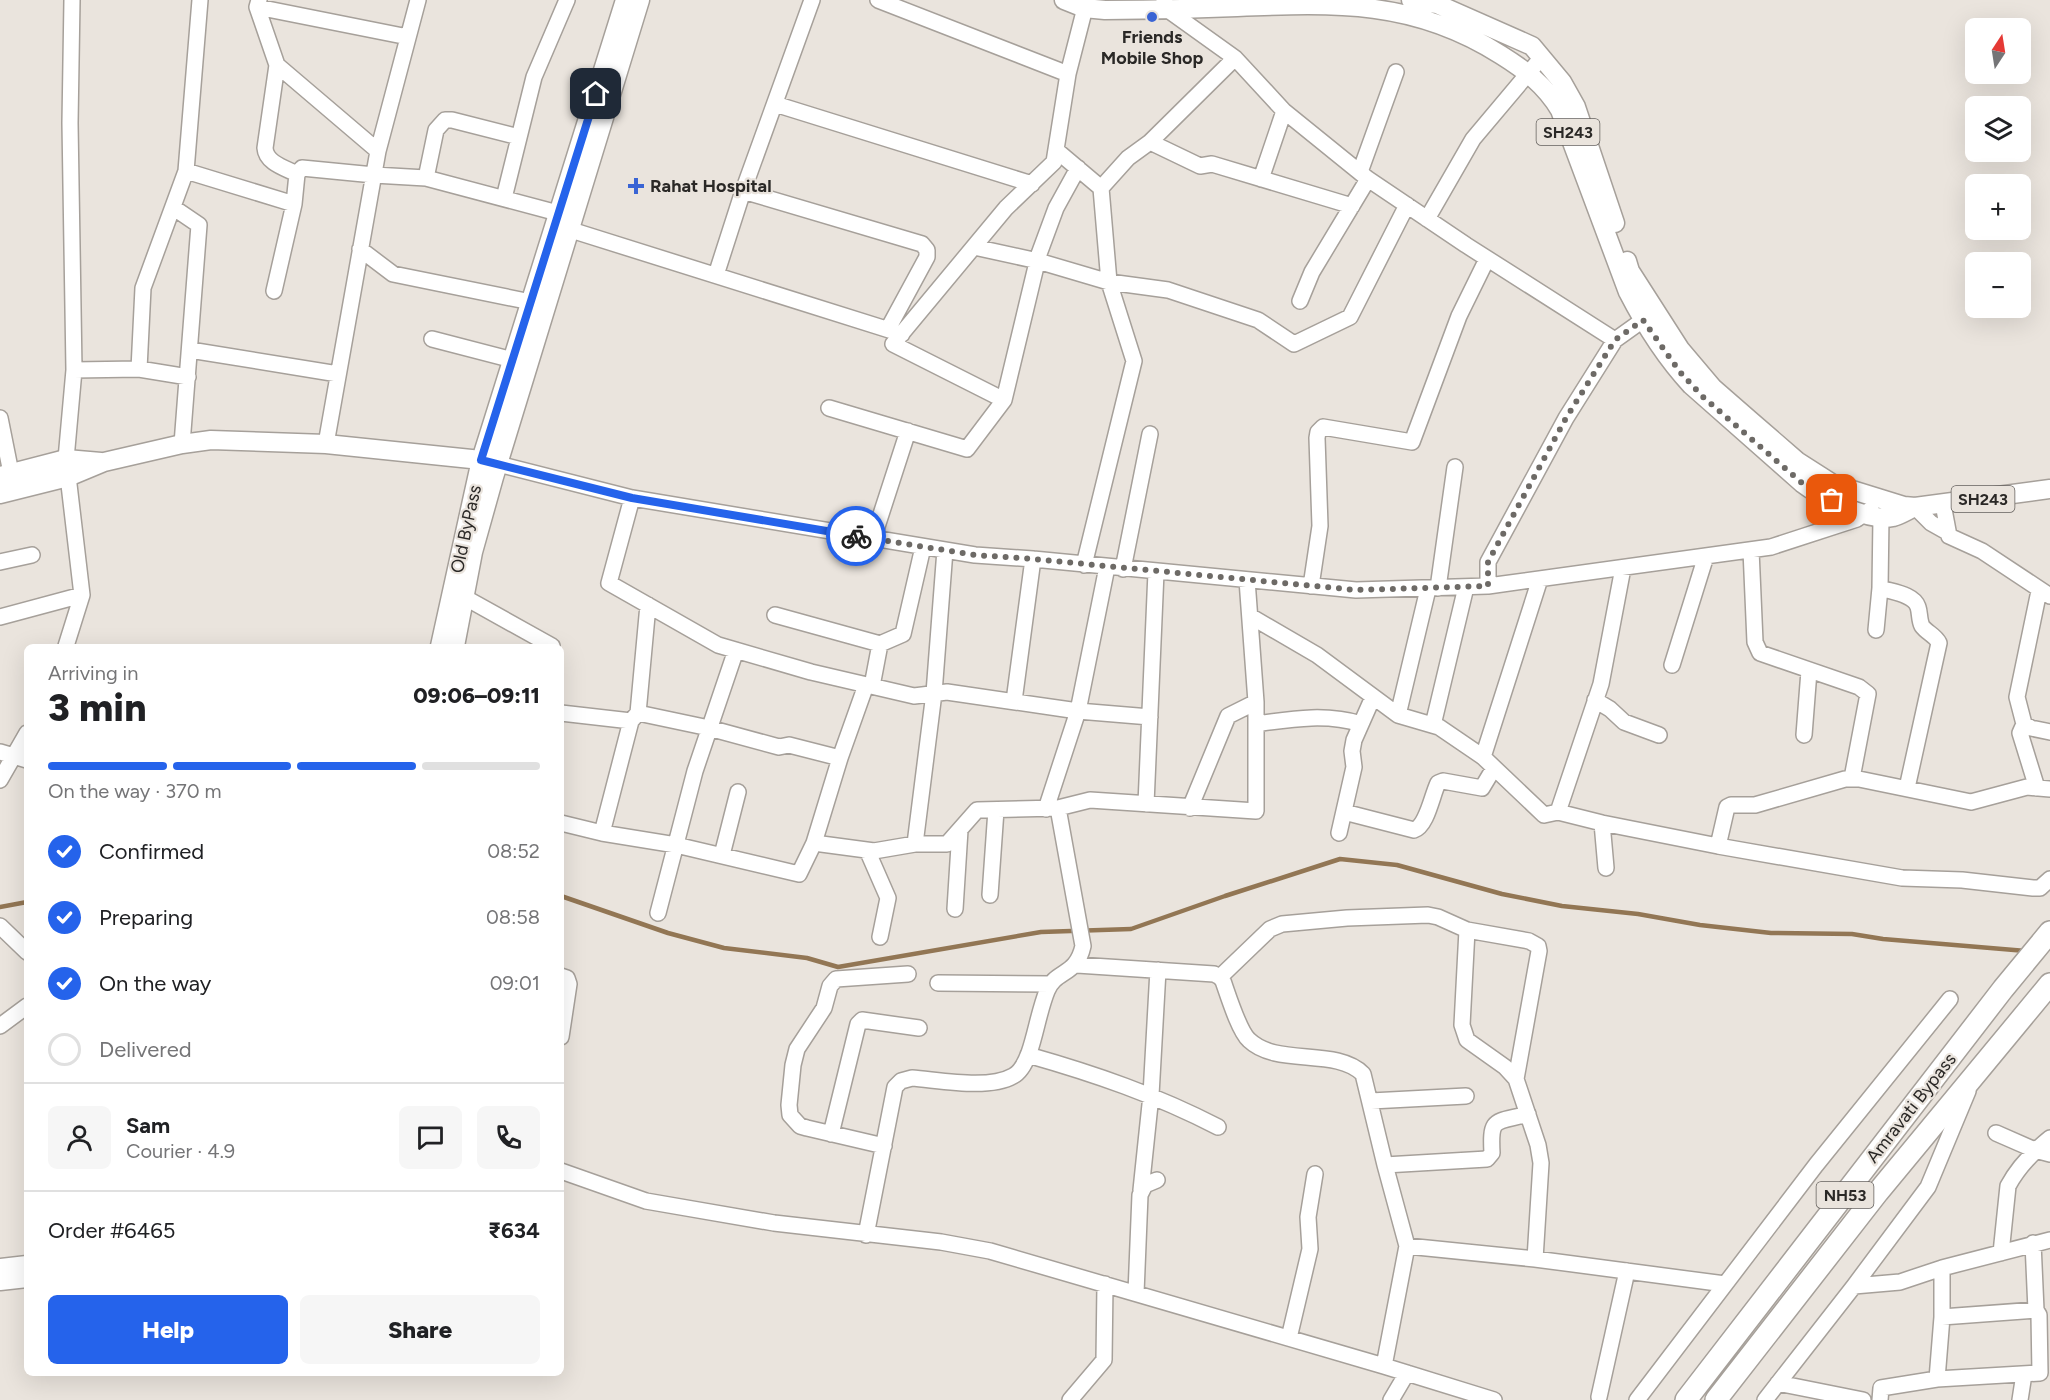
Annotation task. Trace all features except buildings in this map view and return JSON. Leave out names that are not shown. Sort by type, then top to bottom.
[{"type":"highway","name":"Amravati Bypass","points":[[1686,1400],[2003,989],[2050,932]]},
{"type":"highway","name":"Amravati Bypass","points":[[1716,1400],[1878,1192],[2044,991]]},
{"type":"main road","name":"Old ByPass","points":[[441,644],[459,594],[513,360],[531,302],[568,220],[625,0]]},
{"type":"main road","points":[[6,474],[104,462],[211,440],[326,444],[490,462],[640,0]]},
{"type":"main road","name":"SH243","points":[[1064,0],[1105,10],[1166,5],[1314,4],[1372,8],[1404,13],[1439,23],[1475,39],[1528,73],[1553,99],[1560,110],[1628,292],[1643,320],[1680,372],[1702,396],[1809,489],[1876,511],[2050,489]]},
{"type":"main road","name":"SH243","points":[[1411,0],[1437,4],[1532,46],[1562,82],[1576,107],[1630,271],[1680,349],[1713,388],[1797,460],[1876,511]]},
{"type":"main road","points":[[0,494],[67,468]]},
{"type":"main road","points":[[455,644],[459,594]]},
{"type":"main road","points":[[0,1268],[24,1265]]},
{"type":"main road","points":[[0,1281],[24,1278]]},
{"type":"street","points":[[67,644],[82,595],[67,468],[74,370],[70,123],[72,0]]},
{"type":"street","points":[[139,369],[143,288],[186,171],[200,0]]},
{"type":"street","points":[[326,444],[378,151],[418,0]]},
{"type":"street","points":[[504,198],[534,77],[567,0]]},
{"type":"street","points":[[716,275],[743,191],[812,0]]},
{"type":"street","points":[[878,0],[1068,74]]},
{"type":"street","points":[[258,4],[408,38]]},
{"type":"street","points":[[258,4],[277,65],[265,155],[297,174]]},
{"type":"street","points":[[895,332],[974,247],[1006,208],[1054,162],[1068,74],[1085,4]]},
{"type":"street","points":[[1166,5],[1235,58],[1284,111],[1364,176],[1487,259],[1615,340]]},
{"type":"street","points":[[1427,219],[1473,139],[1542,57]]},
{"type":"street","points":[[1101,188],[1128,158],[1150,142],[1235,58]]},
{"type":"street","points":[[277,65],[378,151]]},
{"type":"street","points":[[1300,301],[1312,272],[1352,206],[1364,176],[1396,72]]},
{"type":"street","points":[[775,104],[1032,184]]},
{"type":"street","points":[[1261,179],[1284,111]]},
{"type":"street","points":[[426,178],[436,130],[444,120],[519,137]]},
{"type":"street","points":[[1150,142],[1200,166],[1212,164],[1352,206]]},
{"type":"street","points":[[1056,150],[1101,188],[1108,282],[1134,361],[1084,565]]},
{"type":"street","points":[[274,291],[294,204],[297,174],[302,168],[374,176],[426,178],[504,198],[716,275],[895,332]]},
{"type":"street","points":[[829,408],[967,449],[1004,400],[1038,261],[1056,208],[1078,168]]},
{"type":"street","points":[[186,171],[294,204]]},
{"type":"street","points":[[743,191],[922,244],[927,250],[927,257],[895,332],[893,344],[1004,400]]},
{"type":"street","points":[[974,247],[1038,261],[1108,282],[1168,290],[1258,320],[1294,344],[1350,317],[1407,205]]},
{"type":"street","points":[[174,208],[199,225],[183,444]]},
{"type":"street","points":[[360,249],[393,274],[531,302]]},
{"type":"street","points":[[1311,586],[1320,526],[1318,432],[1323,427],[1412,442],[1459,316],[1487,259]]},
{"type":"street","points":[[1488,586],[1488,562],[1566,418],[1615,340],[1643,320]]},
{"type":"street","points":[[432,339],[513,360]]},
{"type":"street","points":[[190,350],[338,374]]},
{"type":"street","points":[[74,370],[139,369],[188,377]]},
{"type":"street","points":[[0,418],[6,474]]},
{"type":"street","points":[[873,539],[908,431]]},
{"type":"street","points":[[1123,569],[1150,434]]},
{"type":"street","points":[[490,462],[632,498],[975,555],[1356,590],[1488,586],[1771,547],[1876,511],[1880,588],[1876,630]]},
{"type":"street","points":[[1398,716],[1433,589],[1455,467]]},
{"type":"street","points":[[632,498],[609,583],[718,645],[811,672],[914,696],[947,692],[1078,711],[1150,717]]},
{"type":"street","points":[[1943,504],[1947,532]]},
{"type":"street","points":[[1718,846],[1727,807],[1755,805],[1852,778],[1971,802],[2027,787],[2044,788],[2020,733],[2024,724],[2017,697],[2044,593],[1977,549],[1952,539],[1947,532],[1931,523],[1915,507]]},
{"type":"street","points":[[775,615],[880,644],[903,634],[923,547]]},
{"type":"street","points":[[915,844],[934,693],[945,550]]},
{"type":"street","points":[[1751,550],[1757,648],[1765,656],[1859,687],[1868,694],[1852,778]]},
{"type":"street","points":[[0,562],[32,555]]},
{"type":"street","points":[[1672,665],[1706,556]]},
{"type":"street","points":[[1014,701],[1033,559]]},
{"type":"street","points":[[866,1235],[895,1087],[901,1081],[912,1078],[979,1083],[999,1081],[1014,1076],[1028,1055],[1051,984],[1077,965],[1083,946],[1052,808],[1078,711],[1107,567]]},
{"type":"street","points":[[1558,812],[1601,684],[1623,568]]},
{"type":"street","points":[[1146,804],[1156,572]]},
{"type":"street","points":[[1344,812],[1414,830],[1423,823],[1438,783],[1443,781],[1482,788],[1540,579]]},
{"type":"street","points":[[814,843],[874,851],[915,844],[947,844],[977,810],[1052,808],[1090,800],[1256,811],[1256,702],[1247,580]]},
{"type":"street","points":[[1433,725],[1466,587]]},
{"type":"street","points":[[1880,588],[1914,600],[1921,623],[1937,638],[1939,643],[1907,788]]},
{"type":"street","points":[[459,594],[548,644]]},
{"type":"street","points":[[0,617],[82,595]]},
{"type":"street","points":[[602,832],[635,717],[648,605]]},
{"type":"street","points":[[1250,616],[1317,655],[1398,716],[1439,727],[1489,763],[1544,815],[1558,812],[1602,824],[1902,878],[1962,880],[2033,888],[2040,888],[2050,879]]},
{"type":"street","points":[[564,824],[676,844],[799,874],[814,843],[840,758],[869,686],[880,644]]},
{"type":"street","points":[[658,913],[695,771],[735,650]]},
{"type":"street","points":[[1804,735],[1809,671]]},
{"type":"street","points":[[1339,833],[1354,767],[1353,744],[1373,697]]},
{"type":"street","points":[[1595,700],[1610,709],[1624,722],[1659,735]]},
{"type":"street","points":[[1190,808],[1228,717],[1256,702]]},
{"type":"street","points":[[564,713],[635,717],[709,728],[779,747],[789,745],[840,758]]},
{"type":"street","points":[[1256,724],[1313,717],[1351,720],[1361,724]]},
{"type":"street","points":[[2024,724],[2050,732]]},
{"type":"street","points":[[0,780],[24,738]]},
{"type":"street","points":[[722,855],[738,792]]},
{"type":"street","points":[[990,895],[996,810]]},
{"type":"street","points":[[1602,824],[1606,868]]},
{"type":"street","points":[[955,909],[960,830]]},
{"type":"street","points":[[867,850],[888,898],[880,938]]},
{"type":"street","points":[[1220,977],[1276,925],[1347,918],[1428,915],[1467,930],[1529,941],[1538,946],[1516,1078]]},
{"type":"street","points":[[0,926],[24,949]]},
{"type":"street","points":[[1467,930],[1462,1025],[1464,1034],[1467,1040],[1505,1067],[1516,1078],[1541,1155],[1535,1259]]},
{"type":"street","points":[[1077,965],[1207,973],[1220,977],[1245,1035],[1250,1041],[1273,1052],[1349,1064],[1363,1074],[1384,1165],[1407,1246],[1384,1366]]},
{"type":"street","points":[[1136,1293],[1141,1190],[1151,1095],[1158,970]]},
{"type":"street","points":[[884,1146],[800,1126],[790,1114],[792,1075],[797,1049],[824,1008],[830,986],[836,979],[908,974]]},
{"type":"street","points":[[564,977],[567,978],[569,984],[564,1017]]},
{"type":"street","points":[[938,983],[1051,984]]},
{"type":"street","points":[[1637,1400],[1816,1165],[1950,999]]},
{"type":"street","points":[[0,1026],[24,1008]]},
{"type":"street","points":[[831,1134],[858,1024],[862,1020],[870,1019],[919,1028]]},
{"type":"street","points":[[1028,1055],[1100,1075],[1177,1106],[1218,1127]]},
{"type":"street","points":[[1765,1400],[1929,1187],[1973,1077]]},
{"type":"street","points":[[1371,1101],[1466,1096]]},
{"type":"street","points":[[1384,1165],[1487,1159],[1492,1153],[1491,1130],[1493,1125],[1528,1114]]},
{"type":"street","points":[[1996,1133],[2043,1152]]},
{"type":"street","points":[[2001,1252],[2008,1186],[2012,1178],[2043,1152],[2050,1138]]},
{"type":"street","points":[[564,1172],[646,1201],[774,1223],[941,1242],[990,1251],[1494,1400]]},
{"type":"street","points":[[1289,1338],[1310,1249],[1308,1218],[1315,1174]]},
{"type":"street","points":[[1141,1190],[1145,1185],[1157,1180]]},
{"type":"street","points":[[1854,1286],[1900,1282],[2050,1240]]},
{"type":"street","points":[[1880,1400],[1881,1388],[1936,1379],[2040,1373],[2042,1314],[2033,1244]]},
{"type":"street","points":[[1407,1246],[1535,1259],[1725,1284]]},
{"type":"street","points":[[1936,1379],[1942,1317],[1942,1269]]},
{"type":"street","points":[[1599,1397],[1626,1271]]},
{"type":"street","points":[[1070,1400],[1104,1360],[1105,1284]]},
{"type":"street","points":[[1942,1317],[2042,1314]]},
{"type":"street","points":[[1391,1400],[1407,1373]]},
{"type":"street","points":[[2020,1400],[2024,1374]]},
{"type":"street","points":[[1778,1383],[1863,1400]]},
{"type":"waterway","points":[[564,897],[668,933],[724,948],[807,958],[838,967],[1041,932],[1131,929],[1340,859],[1397,865],[1502,894],[1562,906],[1638,914],[1700,925],[1771,933],[1852,934],[1883,939],[2026,951]]},
{"type":"waterway","points":[[0,907],[24,903]]},
{"type":"way so far","points":[[856,536],[975,555],[1356,590],[1488,586],[1488,562],[1566,418],[1615,340],[1643,320],[1680,372],[1702,396],[1802,483],[1832,500]]},
{"type":"place","name":"Friends Mobile Shop","points":[[1152,17]]},
{"type":"place","name":"Rahat Hospital","points":[[636,186]]},
{"type":"route","points":[[596,94],[481,460],[632,498],[856,536]]}]
